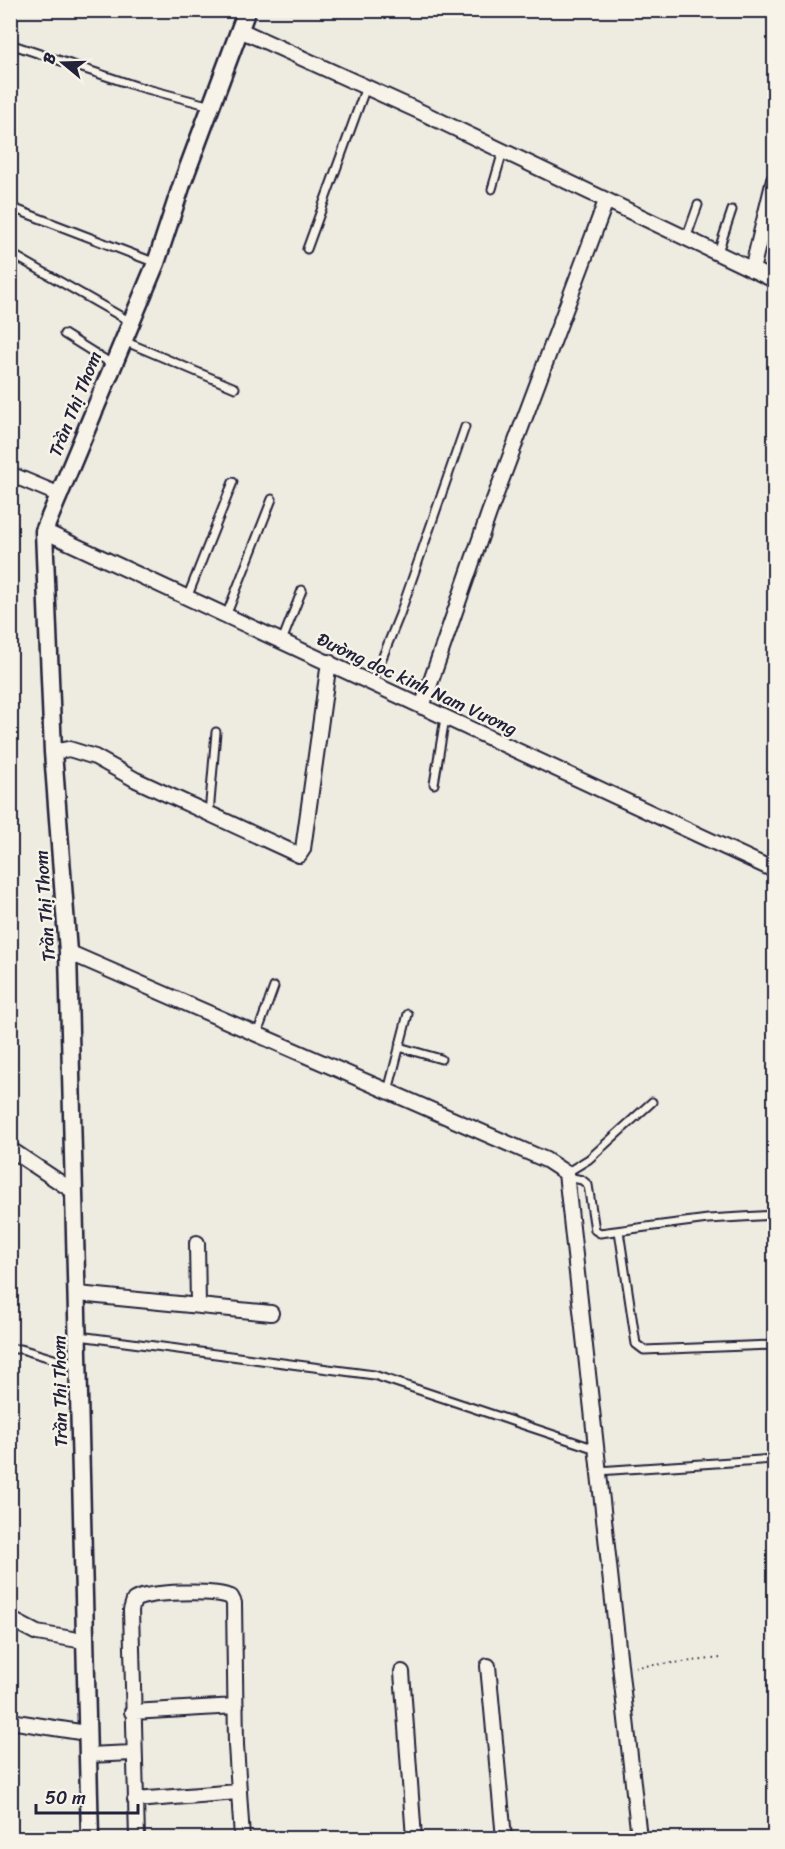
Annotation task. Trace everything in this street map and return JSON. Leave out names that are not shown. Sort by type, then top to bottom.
[{"type":"street","name":"Trần Thị Thơm","points":[[90,1839],[91,1755],[86,1733],[79,1336],[73,1191],[68,952],[53,752],[44,531],[129,321],[156,263],[211,106],[246,33],[247,10]]},
{"type":"street","points":[[246,33],[366,87],[606,201],[687,236],[774,280]]},
{"type":"street","points":[[752,270],[774,180]]},
{"type":"street","points":[[422,707],[489,513],[606,201]]},
{"type":"street","points":[[10,474],[60,495]]},
{"type":"street","name":"Đường dọc kinh Nam Vương","points":[[44,531],[774,870]]},
{"type":"street","points":[[53,752],[69,749],[95,757],[294,855],[302,854],[328,662]]},
{"type":"street","points":[[68,952],[546,1160],[567,1175],[639,1839]]},
{"type":"street","points":[[12,1154],[73,1191]]},
{"type":"street","points":[[197,1243],[198,1304]]},
{"type":"street","points":[[78,1294],[198,1304],[271,1313]]},
{"type":"street","points":[[137,1839],[130,1754],[131,1610],[134,1600],[142,1595],[224,1594],[231,1597],[238,1792],[242,1839]]},
{"type":"street","points":[[10,1619],[37,1633],[84,1641]]},
{"type":"street","points":[[488,1666],[504,1839]]},
{"type":"street","points":[[402,1672],[414,1839]]},
{"type":"street","points":[[132,1712],[236,1707]]},
{"type":"street","points":[[10,1721],[86,1733]]},
{"type":"street","points":[[91,1755],[130,1754]]},
{"type":"street","points":[[135,1800],[238,1792]]},
{"type":"lane","points":[[10,44],[136,86],[211,106]]},
{"type":"lane","points":[[307,249],[366,87]]},
{"type":"lane","points":[[492,189],[503,151]]},
{"type":"lane","points":[[687,236],[698,205]]},
{"type":"lane","points":[[10,207],[156,263]]},
{"type":"lane","points":[[718,252],[732,210]]},
{"type":"lane","points":[[10,253],[129,321]]},
{"type":"lane","points":[[64,334],[112,364]]},
{"type":"lane","points":[[122,340],[235,388]]},
{"type":"lane","points":[[372,683],[400,614],[465,427]]},
{"type":"lane","points":[[187,598],[233,482]]},
{"type":"lane","points":[[226,616],[272,499]]},
{"type":"lane","points":[[282,641],[302,590]]},
{"type":"lane","points":[[434,784],[445,718]]},
{"type":"lane","points":[[208,814],[216,732]]},
{"type":"lane","points":[[257,1034],[274,987]]},
{"type":"lane","points":[[388,1091],[408,1014]]},
{"type":"lane","points":[[399,1047],[441,1059]]},
{"type":"lane","points":[[567,1175],[589,1160],[652,1102]]},
{"type":"lane","points":[[567,1175],[582,1179],[588,1185],[596,1230],[600,1233],[708,1219],[774,1215]]},
{"type":"lane","points":[[619,1232],[636,1344],[644,1350],[774,1345]]},
{"type":"lane","points":[[79,1336],[374,1375],[596,1449]]},
{"type":"lane","points":[[10,1349],[21,1349],[79,1366]]},
{"type":"lane","points":[[773,1379],[774,1390]]},
{"type":"lane","points":[[598,1471],[774,1459]]},
{"type":"path","points":[[620,1669],[721,1658]]}]
